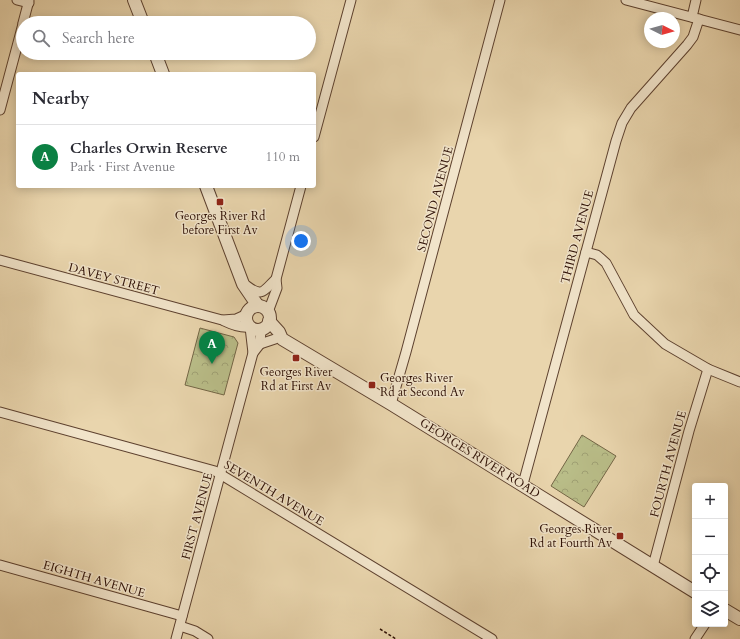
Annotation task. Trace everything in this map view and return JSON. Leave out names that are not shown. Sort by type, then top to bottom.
[{"type":"street","points":[[17,0],[29,2],[25,16]]},
{"type":"street","points":[[134,0],[140,16]]},
{"type":"street","points":[[316,130],[351,0]]},
{"type":"street","name":"SECOND AVENUE","points":[[391,404],[500,0]]},
{"type":"street","points":[[626,0],[740,30]]},
{"type":"street","name":"THIRD AVENUE","points":[[522,484],[622,123],[631,108],[687,45],[692,37],[696,18],[696,0]]},
{"type":"street","points":[[0,110],[16,49]]},
{"type":"street","points":[[158,60],[162,72]]},
{"type":"street","name":"GEORGES RIVER ROAD","points":[[207,188],[243,284],[242,292],[257,320],[279,332],[278,339],[391,404],[693,591]]},
{"type":"street","name":"FIRST AVENUE","points":[[176,639],[253,353],[257,320],[277,288],[276,279],[300,188]]},
{"type":"street","points":[[586,252],[597,255],[606,263],[634,315],[665,344],[708,369],[740,382]]},
{"type":"street","name":"DAVEY STREET","points":[[0,260],[222,320],[237,327],[242,328],[257,320]]},
{"type":"street","points":[[243,284],[254,291],[262,292],[265,291],[276,279]]},
{"type":"street","name":"FIRST AVENUE","points":[[253,353],[260,344],[257,320]]},
{"type":"street","points":[[260,344],[278,339]]},
{"type":"street","name":"FOURTH AVENUE","points":[[654,566],[689,431],[708,369]]},
{"type":"street","name":"SEVENTH AVENUE","points":[[0,412],[208,469],[221,474],[492,639]]},
{"type":"street","name":"EIGHTH AVENUE","points":[[0,565],[182,616]]},
{"type":"street","points":[[728,612],[740,620]]},
{"type":"street","points":[[180,626],[195,631],[208,639]]},
{"type":"street","points":[[695,639],[703,627]]},
{"type":"path","points":[[380,629],[396,639]]},
{"type":"green space","points":[[200,328],[234,337],[238,343],[224,395],[185,385]]},
{"type":"green space","points":[[582,435],[616,456],[584,507],[551,486]]},
{"type":"place","name":"Georges River Rd before First Av","points":[[220,202]]},
{"type":"place","name":"Georges River Rd at First Av","points":[[296,358]]},
{"type":"place","name":"Charles Orwin Reserve","points":[[212,364]]},
{"type":"place","name":"Georges River Rd at Second Av","points":[[372,385]]},
{"type":"place","name":"Georges River Rd at Fourth Av","points":[[620,536]]}]
